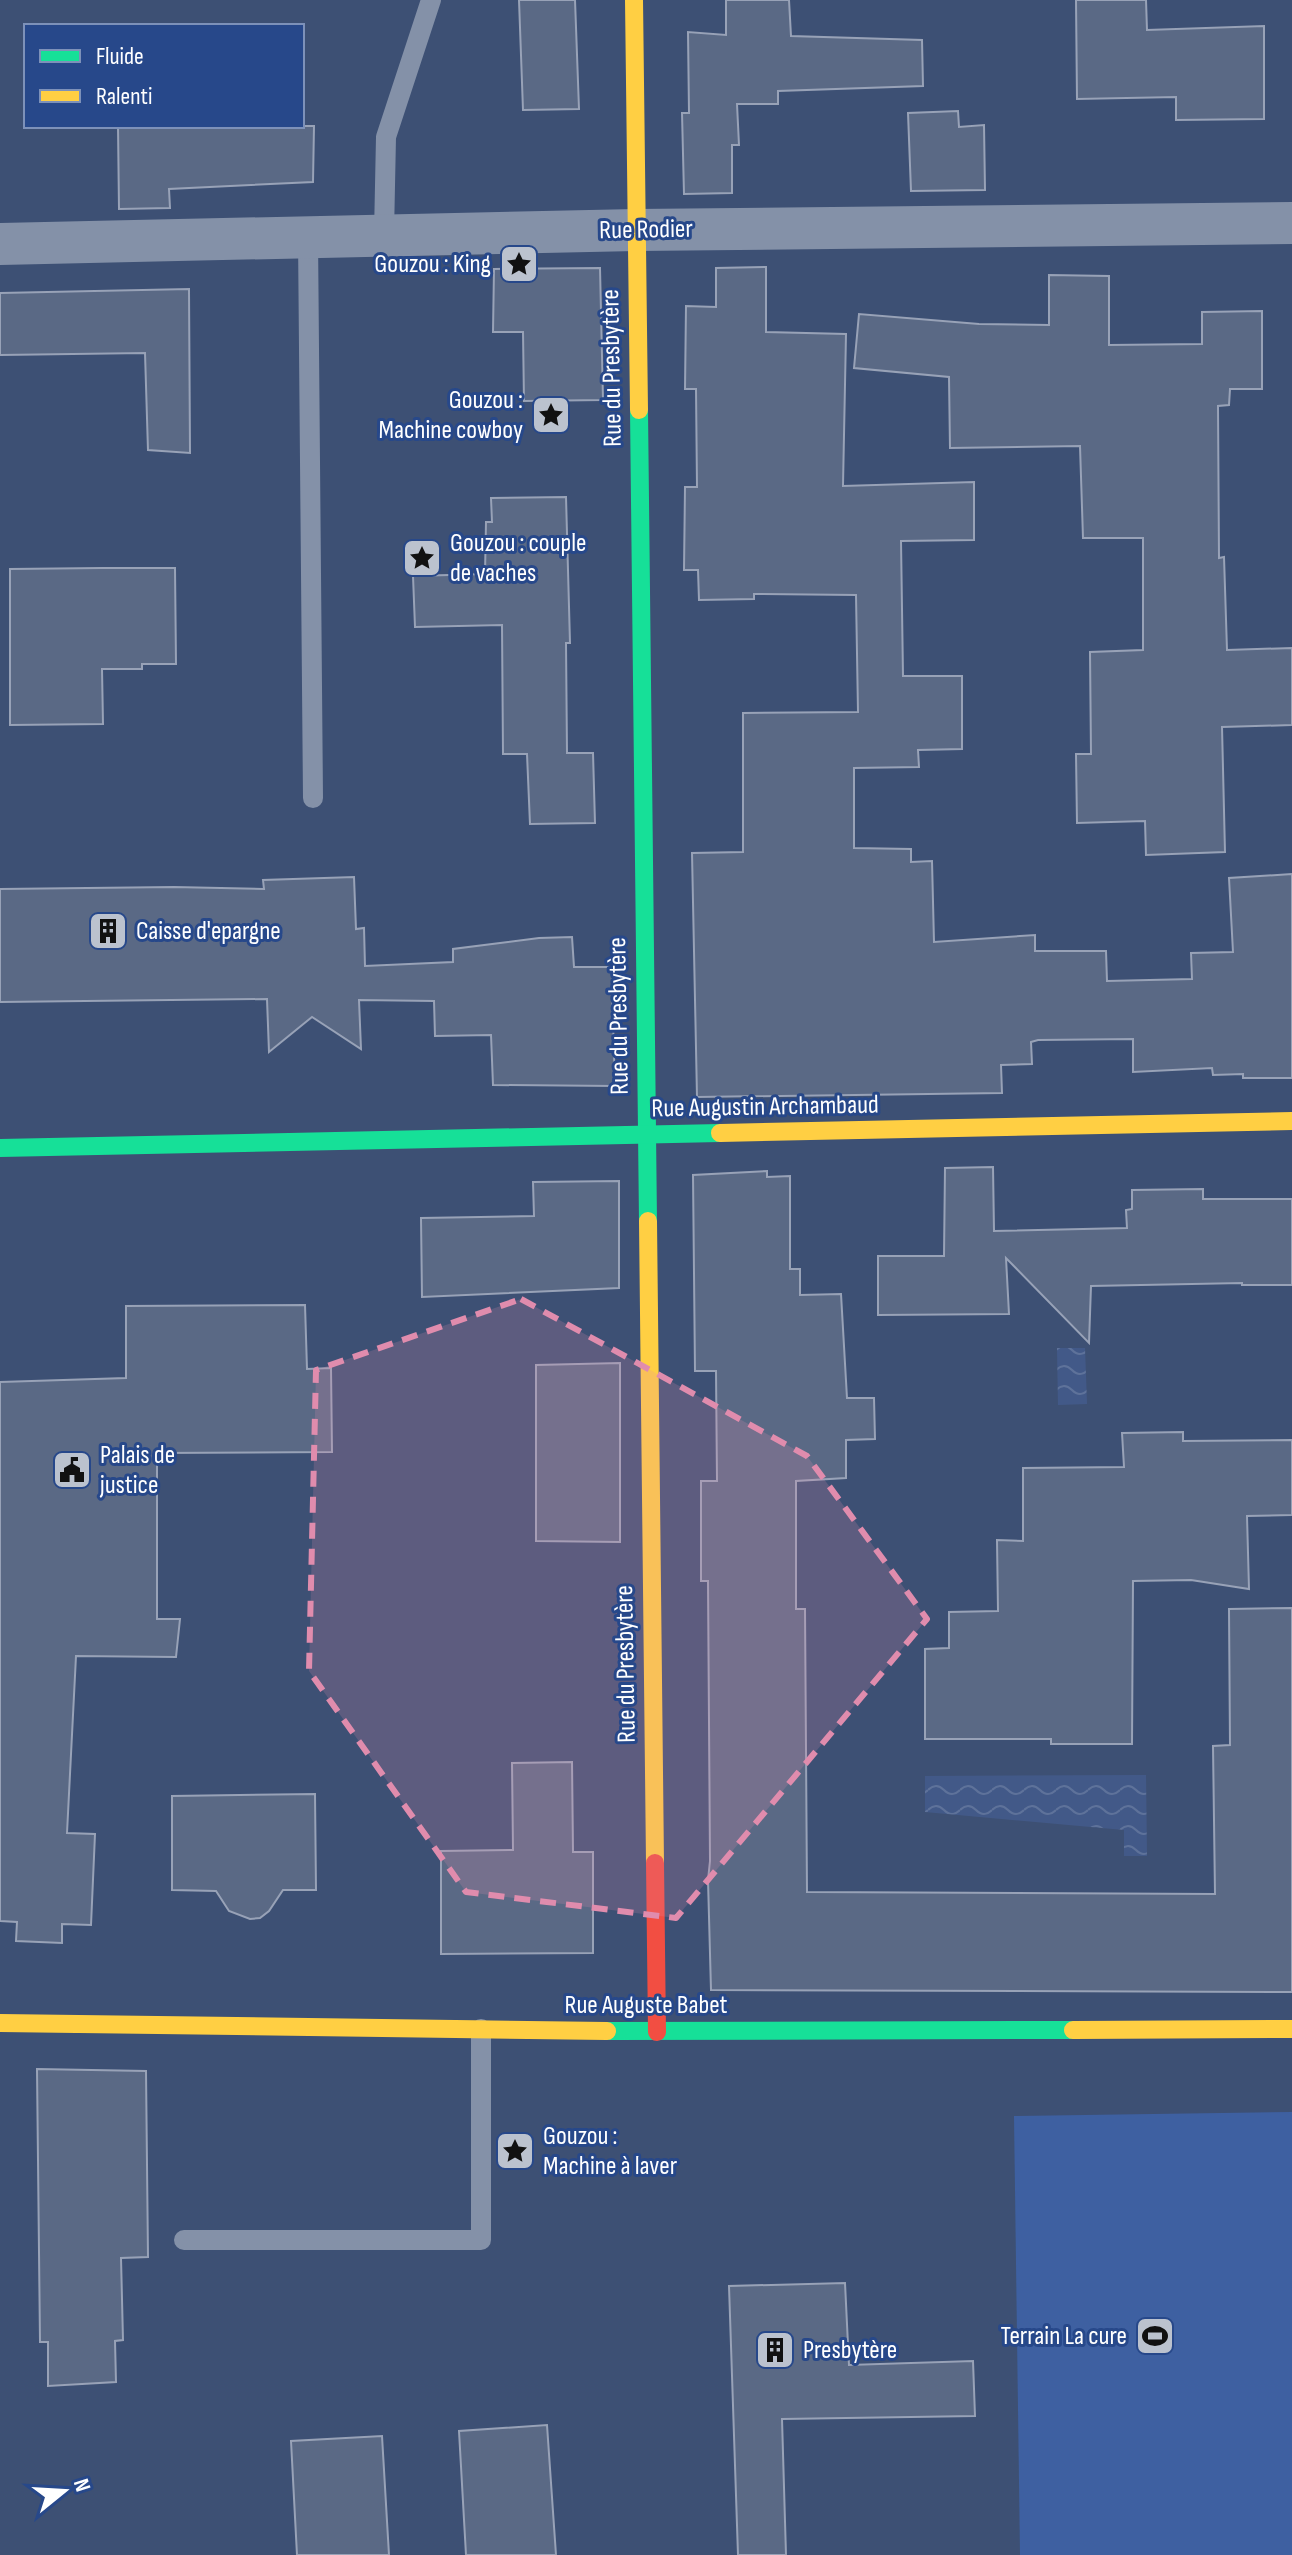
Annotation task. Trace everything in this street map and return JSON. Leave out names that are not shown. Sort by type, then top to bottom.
[{"type":"street","name":"Rue du Presbytère","points":[[634,0],[657,2032]]},
{"type":"street","name":"Rue Rodier","points":[[0,244],[384,234],[1292,223]]},
{"type":"street","name":"Rue Augustin Archambaud","points":[[0,1148],[1292,1121]]},
{"type":"street","name":"Rue Auguste Babet","points":[[0,2023],[657,2032],[1292,2029]]},
{"type":"lane","points":[[384,234],[386,137],[431,0]]},
{"type":"lane","points":[[308,236],[313,798]]},
{"type":"lane","points":[[184,2240],[481,2240],[481,2029]]},
{"type":"highlighted area","points":[[521,1299],[807,1456],[927,1619],[676,1918],[466,1892],[309,1671],[316,1370]]},
{"type":"shaded area","name":"Terrain La cure","points":[[1292,2112],[1292,2555],[1020,2555],[1014,2116]]},
{"type":"water","points":[[1057,1348],[1085,1348],[1087,1404],[1058,1405]]},
{"type":"water","points":[[1146,1775],[1147,1856],[1124,1856],[1124,1830],[925,1812],[925,1776]]},
{"type":"building","points":[[519,0],[575,0],[579,109],[523,110]]},
{"type":"building","points":[[726,0],[789,0],[791,36],[922,40],[923,86],[778,91],[778,104],[737,104],[739,145],[732,145],[732,193],[684,194],[682,113],[689,113],[688,32],[726,35]]},
{"type":"building","points":[[1076,0],[1146,0],[1147,30],[1264,26],[1264,119],[1176,120],[1176,97],[1077,99]]},
{"type":"building","points":[[958,111],[959,127],[984,125],[985,190],[911,191],[908,113]]},
{"type":"building","points":[[314,126],[313,182],[169,189],[170,208],[119,209],[118,128]]},
{"type":"building","points":[[766,267],[766,332],[846,334],[843,486],[974,482],[974,540],[901,541],[903,676],[962,676],[962,749],[918,750],[919,767],[854,768],[854,848],[911,849],[911,862],[932,861],[934,942],[1035,935],[1035,951],[1106,951],[1107,981],[1192,979],[1191,953],[1233,952],[1229,878],[1292,874],[1292,1078],[1213,1075],[1212,1068],[1133,1072],[1133,1039],[1038,1040],[1031,1042],[1032,1064],[1001,1065],[1002,1093],[697,1097],[692,853],[743,852],[743,713],[858,712],[856,595],[754,594],[754,599],[699,600],[698,570],[684,570],[685,487],[697,487],[696,389],[685,389],[686,306],[716,307],[716,268]]},
{"type":"building","points":[[600,268],[603,400],[524,401],[523,332],[493,332],[494,269]]},
{"type":"building","points":[[1049,275],[1109,276],[1109,345],[1202,344],[1202,312],[1262,311],[1262,389],[1230,389],[1229,405],[1218,406],[1219,558],[1224,557],[1227,650],[1292,648],[1292,725],[1222,727],[1225,852],[1146,855],[1145,821],[1077,823],[1076,754],[1091,754],[1090,652],[1143,650],[1143,538],[1083,538],[1080,446],[950,448],[949,377],[854,368],[859,314],[979,324],[1049,325]]},
{"type":"building","points":[[189,289],[190,453],[148,450],[145,353],[0,355],[0,293]]},
{"type":"building","points":[[566,497],[570,643],[566,643],[567,753],[593,753],[595,823],[530,824],[527,754],[503,754],[502,625],[415,627],[413,576],[485,574],[486,522],[492,522],[491,498]]},
{"type":"building","points":[[175,568],[176,664],[142,664],[142,669],[102,669],[103,724],[10,725],[10,569]]},
{"type":"building","points":[[354,877],[356,929],[364,928],[365,966],[453,962],[453,949],[572,937],[574,967],[615,967],[612,989],[615,1086],[493,1085],[491,1035],[435,1036],[434,1001],[359,1000],[361,1049],[312,1017],[269,1052],[267,999],[0,1002],[0,889],[264,889],[263,880]]},
{"type":"building","points":[[993,1167],[994,1231],[1127,1228],[1126,1210],[1132,1209],[1132,1190],[1203,1189],[1203,1199],[1292,1199],[1292,1285],[1091,1286],[1089,1343],[1006,1258],[1009,1314],[878,1315],[878,1256],[944,1256],[945,1168]]},
{"type":"building","points":[[767,1171],[767,1177],[790,1176],[790,1269],[800,1269],[800,1295],[841,1294],[847,1398],[874,1398],[875,1439],[846,1440],[846,1478],[796,1481],[796,1609],[805,1609],[807,1892],[1215,1894],[1213,1746],[1230,1745],[1229,1609],[1292,1608],[1292,1992],[711,1990],[708,1581],[701,1581],[701,1481],[717,1481],[716,1371],[695,1371],[693,1175]]},
{"type":"building","points":[[619,1181],[619,1288],[422,1297],[421,1218],[534,1216],[533,1182]]},
{"type":"building","name":"Palais de justice","points":[[305,1305],[307,1369],[331,1368],[332,1452],[157,1453],[157,1619],[180,1619],[176,1657],[76,1656],[67,1833],[95,1834],[91,1925],[62,1924],[62,1943],[16,1941],[17,1922],[0,1921],[0,1382],[126,1378],[126,1306]]},
{"type":"building","points":[[620,1363],[620,1542],[536,1541],[536,1365]]},
{"type":"building","points":[[1183,1432],[1183,1441],[1292,1440],[1292,1515],[1247,1516],[1249,1589],[1191,1580],[1133,1581],[1132,1744],[1051,1744],[1051,1739],[925,1739],[925,1649],[949,1648],[949,1612],[998,1611],[997,1540],[1023,1541],[1023,1468],[1124,1467],[1122,1433]]},
{"type":"building","points":[[572,1762],[573,1852],[593,1852],[593,1953],[441,1954],[441,1851],[513,1850],[512,1763]]},
{"type":"building","points":[[315,1794],[316,1890],[283,1890],[269,1911],[260,1918],[250,1919],[229,1911],[216,1891],[172,1890],[172,1796]]},
{"type":"building","points":[[37,2069],[146,2071],[148,2257],[121,2258],[123,2340],[115,2341],[116,2382],[48,2386],[48,2342],[40,2342]]},
{"type":"building","points":[[845,2283],[849,2365],[973,2361],[975,2416],[782,2419],[786,2555],[738,2555],[729,2286]]},
{"type":"building","points":[[547,2425],[556,2555],[466,2555],[459,2431]]},
{"type":"building","points":[[382,2436],[389,2555],[297,2555],[291,2441]]},
{"type":"traffic: fast","points":[[639,410],[648,1221]]},
{"type":"traffic: fast","points":[[0,1148],[720,1133]]},
{"type":"traffic: fast","points":[[607,2031],[1073,2030]]},
{"type":"traffic: slow","points":[[634,0],[639,410]]},
{"type":"traffic: slow","points":[[720,1133],[1292,1121]]},
{"type":"traffic: slow","points":[[648,1221],[655,1863]]},
{"type":"traffic: slow","points":[[0,2023],[607,2031]]},
{"type":"traffic: slow","points":[[1073,2030],[1292,2029]]},
{"type":"traffic: jam","points":[[655,1863],[657,2032]]},
{"type":"place","name":"Gouzou : King","points":[[519,264]]},
{"type":"place","name":"Gouzou : Machine cowboy","points":[[551,415]]},
{"type":"place","name":"Gouzou : couple de vaches","points":[[422,558]]},
{"type":"place","name":"Caisse d'epargne","points":[[108,931]]},
{"type":"place","name":"Palais de justice","points":[[72,1470]]},
{"type":"place","name":"Gouzou : Machine à laver","points":[[515,2151]]},
{"type":"place","name":"Terrain La cure","points":[[1155,2336]]},
{"type":"place","name":"Presbytère","points":[[775,2350]]}]
